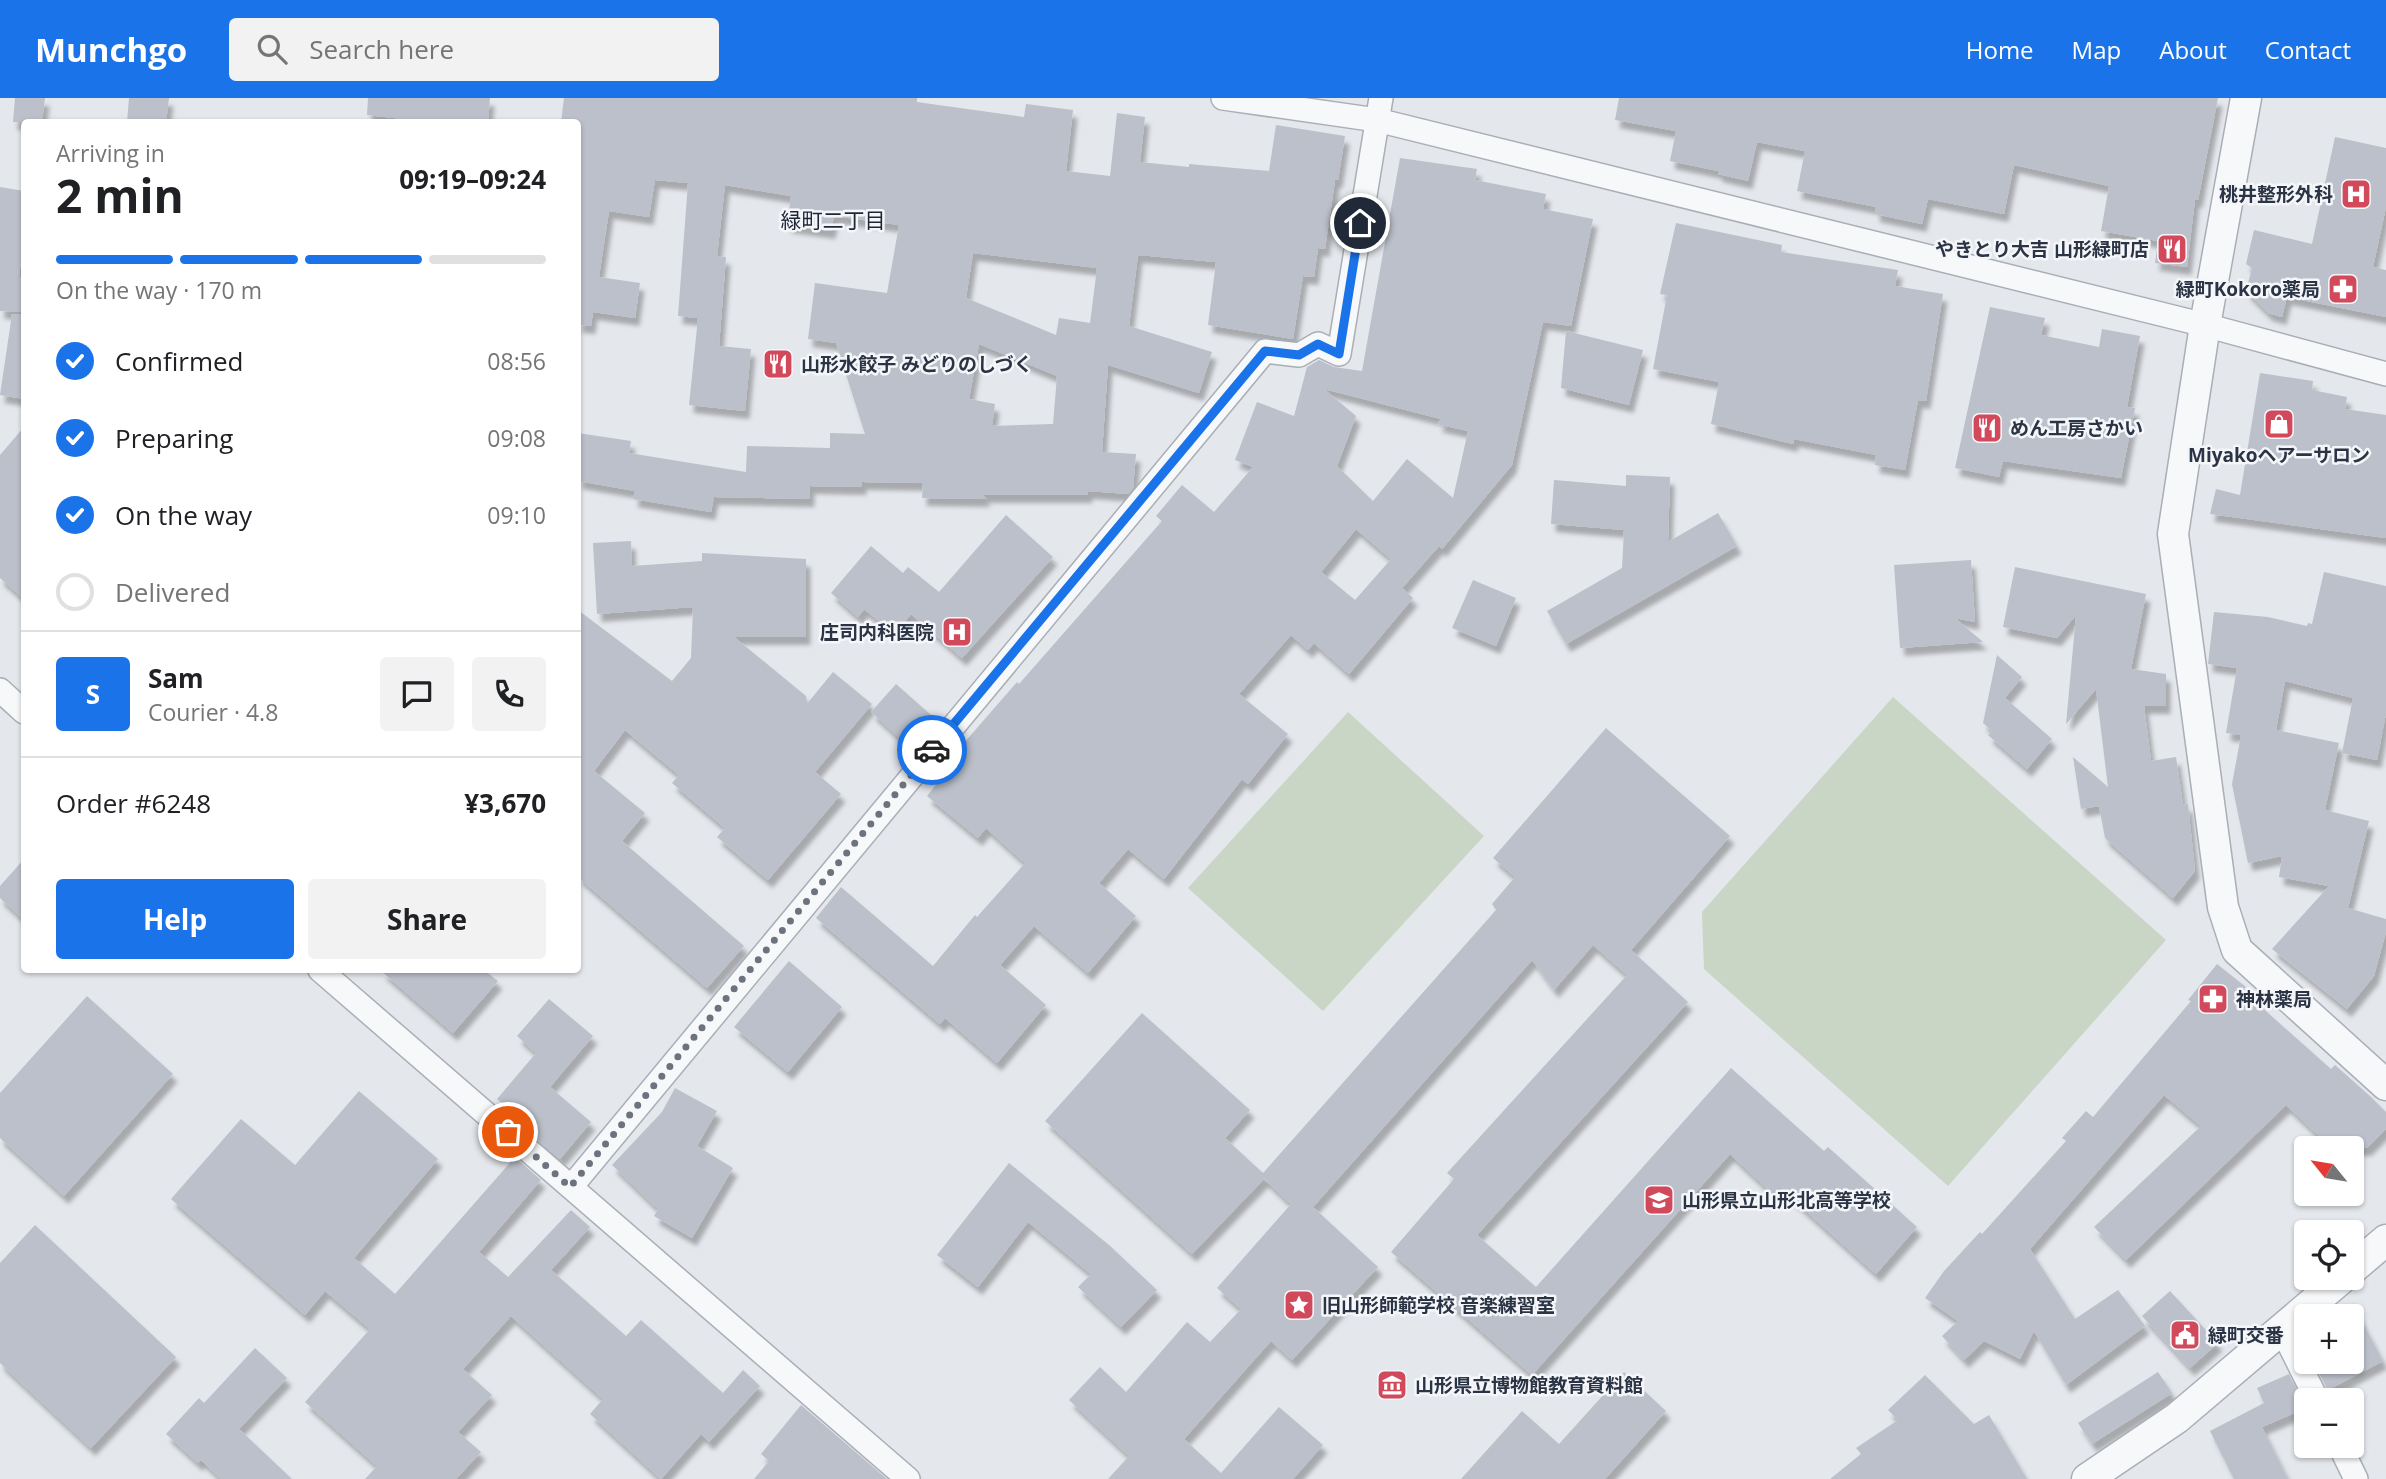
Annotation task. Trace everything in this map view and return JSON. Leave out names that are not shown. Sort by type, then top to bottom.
[{"type":"street","points":[[1223,98],[1379,109],[2386,373]]},
{"type":"street","points":[[2246,98],[2205,325],[2173,534],[2223,907],[2237,950],[2386,1085]]},
{"type":"street","points":[[570,1187],[790,919],[1265,351],[1299,355],[1318,344],[1339,354],[1379,109]]},
{"type":"street","points":[[0,690],[21,709]]},
{"type":"street","points":[[323,973],[908,1479]]},
{"type":"street","points":[[2364,1259],[2386,1240]]},
{"type":"street","points":[[2087,1479],[2177,1418],[2327,1290]]},
{"type":"street","points":[[2281,1328],[2311,1388]]},
{"type":"street","points":[[2346,1458],[2356,1479]]},
{"type":"green space","points":[[1893,697],[2166,940],[1948,1186],[1704,969],[1702,912]]},
{"type":"green space","points":[[1348,712],[1484,836],[1323,1011],[1188,888]]},
{"type":"building","points":[[15,98],[45,98],[42,119],[21,119],[21,122],[13,122]]},
{"type":"building","points":[[129,98],[169,98],[166,119],[127,119]]},
{"type":"building","points":[[368,98],[490,98],[488,119],[403,119],[367,115]]},
{"type":"building","points":[[564,98],[917,98],[917,102],[1024,117],[1026,104],[1073,110],[1066,171],[1110,176],[1117,113],[1145,117],[1140,162],[1189,167],[1189,164],[1269,171],[1276,125],[1345,136],[1338,180],[1335,180],[1325,249],[1318,248],[1314,277],[1303,276],[1293,339],[1208,325],[1216,262],[1138,255],[1129,326],[1212,352],[1199,393],[1108,365],[1102,452],[1136,454],[1133,488],[1128,494],[1088,491],[1088,495],[982,495],[987,499],[922,498],[923,483],[862,482],[862,487],[810,486],[810,499],[714,497],[711,512],[633,499],[635,491],[581,482],[581,433],[631,441],[629,453],[746,472],[747,446],[830,448],[830,433],[865,434],[836,343],[808,339],[815,283],[887,293],[899,225],[834,216],[831,231],[787,225],[791,196],[725,185],[717,256],[726,257],[719,346],[751,349],[745,411],[689,405],[698,318],[678,316],[688,183],[655,180],[649,217],[609,211],[599,277],[640,283],[635,318],[593,312],[591,326],[581,325],[581,119],[561,119]],"holes":[[[973,253],[1097,268],[1090,323],[1059,318],[1056,335],[966,298]],[[979,344],[1057,376],[1053,424],[992,426],[995,404],[969,399]]]},
{"type":"building","points":[[1619,98],[2218,98],[2198,200],[2195,199],[2187,267],[2155,263],[2158,241],[2101,231],[2109,186],[2014,165],[2004,214],[1928,199],[1922,224],[1875,214],[1876,207],[1797,191],[1805,151],[1757,142],[1748,181],[1718,174],[1718,171],[1670,161],[1676,131],[1615,120]]},
{"type":"building","points":[[2335,137],[2386,148],[2386,207],[2373,267],[2386,270],[2386,317],[2287,297],[2282,317],[2268,313],[2246,291],[2252,268],[2246,264],[2254,230],[2312,244]]},
{"type":"building","points":[[1400,158],[1477,169],[1475,180],[1546,194],[1543,209],[1593,219],[1571,326],[1543,322],[1512,465],[1442,549],[1439,546],[1402,588],[1413,598],[1349,674],[1314,643],[1308,650],[1291,635],[1239,694],[1288,734],[1248,784],[1242,779],[1164,879],[1128,849],[1099,883],[1136,916],[1088,973],[1034,926],[1000,965],[1046,1005],[997,1063],[945,1018],[940,1024],[816,918],[841,887],[933,966],[975,915],[977,917],[1025,863],[986,828],[978,838],[927,796],[943,776],[935,770],[959,741],[963,744],[1017,682],[1019,684],[1162,521],[1156,516],[1182,485],[1214,512],[1253,467],[1235,460],[1257,402],[1294,416],[1307,367],[1319,360],[1334,367],[1362,371]],"holes":[[[1324,389],[1441,419],[1437,424],[1468,431],[1453,498],[1407,459],[1373,501],[1337,466],[1356,416]],[[1356,529],[1391,559],[1355,600],[1321,572]]]},
{"type":"building","points":[[0,187],[21,190],[21,312],[0,311]]},
{"type":"building","points":[[1676,223],[1782,245],[1781,252],[1898,270],[1895,286],[1943,294],[1926,401],[1918,400],[1905,470],[1875,465],[1876,455],[1794,439],[1793,444],[1711,424],[1719,382],[1653,369],[1667,295],[1660,294]]},
{"type":"building","points":[[1990,307],[2045,318],[2041,335],[2099,347],[2102,329],[2140,336],[2127,407],[2135,408],[2121,478],[2003,461],[1999,477],[1955,468]]},
{"type":"building","points":[[12,314],[21,315],[21,398],[0,395]]},
{"type":"building","points":[[1566,331],[1643,350],[1629,405],[1561,388]]},
{"type":"building","points":[[2260,373],[2313,381],[2312,390],[2347,397],[2345,409],[2386,415],[2386,538],[2210,514],[2216,489],[2240,495]]},
{"type":"building","points":[[21,430],[21,596],[0,578],[0,455]]},
{"type":"building","points":[[1626,475],[1670,477],[1668,542],[1718,513],[1737,546],[1566,644],[1547,611],[1622,568],[1624,530],[1551,524],[1554,480],[1626,486]]},
{"type":"building","points":[[1006,515],[1053,557],[962,658],[911,614],[895,634],[864,609],[858,617],[831,593],[871,546],[903,573],[908,567],[939,592]]},
{"type":"building","points":[[631,541],[632,566],[702,561],[702,553],[806,559],[806,637],[734,637],[806,696],[806,705],[833,672],[872,704],[815,772],[841,794],[768,880],[717,837],[725,828],[672,783],[679,775],[625,730],[594,771],[645,813],[622,841],[744,946],[707,988],[581,880],[581,612],[672,681],[691,658],[693,607],[597,614],[593,543]]},
{"type":"building","points":[[1971,560],[1975,622],[1955,618],[1983,642],[1900,648],[1894,565]]},
{"type":"building","points":[[2015,567],[2146,594],[2131,669],[2166,674],[2166,706],[2144,706],[2151,761],[2176,757],[2183,805],[2188,804],[2195,871],[2173,898],[2105,838],[2099,806],[2081,809],[2073,757],[2108,787],[2096,689],[2066,724],[2076,615],[2057,638],[2003,627]]},
{"type":"building","points":[[2324,572],[2386,586],[2386,713],[2377,760],[2342,753],[2353,698],[2285,681],[2276,730],[2339,743],[2325,810],[2369,821],[2348,908],[2386,919],[2386,932],[2374,976],[2347,1009],[2272,949],[2329,886],[2279,877],[2282,856],[2248,863],[2232,784],[2241,735],[2226,733],[2237,668],[2208,664],[2214,612],[2268,617],[2307,626],[2308,623],[2312,624]]},
{"type":"building","points":[[1473,580],[1516,598],[1496,646],[1452,628]]},
{"type":"building","points":[[1997,655],[2022,677],[2005,698],[2052,739],[2027,769],[1988,735],[1992,731],[1983,723]]},
{"type":"building","points":[[896,684],[939,722],[914,751],[871,712]]},
{"type":"building","points":[[1606,728],[1730,836],[1631,950],[1688,1002],[1477,1235],[1536,1287],[1731,1068],[1824,1151],[1828,1147],[1917,1227],[1876,1274],[1779,1187],[1773,1194],[1730,1154],[1532,1375],[1391,1252],[1454,1179],[1447,1173],[1627,975],[1593,945],[1554,990],[1532,960],[1313,1207],[1378,1267],[1292,1360],[1271,1341],[1184,1439],[1221,1473],[1279,1407],[1323,1445],[1293,1479],[1108,1479],[1129,1456],[1069,1400],[1100,1367],[1126,1392],[1187,1322],[1210,1342],[1241,1309],[1217,1288],[1291,1204],[1264,1179],[1192,1254],[1045,1121],[1142,1013],[1250,1110],[1225,1138],[1263,1173],[1496,910],[1492,904],[1515,877],[1493,858]]},
{"type":"building","points":[[21,862],[21,917],[0,898],[0,886]]},
{"type":"building","points":[[789,961],[842,1007],[788,1072],[734,1027]]},
{"type":"building","points":[[2217,964],[2246,987],[2244,989],[2268,1013],[2331,1069],[2335,1065],[2371,1097],[2386,1112],[2386,1129],[2364,1148],[2364,1136],[2319,1136],[2286,1105],[2126,1260],[2094,1227],[2201,1126],[2164,1095],[2030,1249],[2075,1319],[2118,1290],[2145,1326],[2066,1385],[2034,1331],[2020,1359],[1984,1341],[1964,1360],[1942,1336],[1958,1321],[1925,1298],[1944,1271],[1980,1232],[1982,1234],[2066,1141],[2062,1138],[2086,1111],[2093,1117],[2191,1001],[2188,1000]]},
{"type":"building","points":[[383,973],[488,973],[498,981],[453,1033]]},
{"type":"building","points":[[87,996],[173,1074],[64,1196],[0,1138],[0,1093]]},
{"type":"building","points":[[549,999],[593,1036],[550,1087],[591,1122],[560,1159],[533,1136],[536,1133],[497,1099],[536,1053],[517,1036]]},
{"type":"building","points":[[675,1088],[717,1111],[697,1146],[733,1168],[692,1238],[654,1216],[658,1209],[612,1165],[662,1112]]},
{"type":"building","points":[[359,1091],[438,1159],[354,1258],[395,1294],[515,1157],[541,1180],[479,1252],[508,1277],[571,1210],[590,1227],[551,1270],[626,1336],[641,1320],[723,1393],[743,1370],[760,1386],[709,1442],[701,1434],[661,1479],[590,1414],[603,1399],[511,1316],[463,1369],[492,1395],[458,1432],[481,1452],[456,1479],[365,1479],[377,1466],[305,1402],[370,1329],[325,1291],[305,1315],[171,1199],[241,1119],[295,1165]]},
{"type":"building","points":[[1009,1163],[1109,1245],[1157,1290],[1121,1327],[1078,1287],[1091,1274],[1028,1222],[978,1287],[937,1255]]},
{"type":"building","points":[[35,1225],[176,1357],[91,1448],[0,1363],[0,1263]]},
{"type":"building","points":[[2170,1291],[2218,1343],[2190,1368],[2142,1316]]},
{"type":"building","points":[[2364,1325],[2383,1361],[2364,1371]]},
{"type":"building","points":[[255,1348],[287,1378],[239,1429],[292,1479],[221,1479],[201,1460],[198,1463],[166,1434],[199,1398],[204,1403]]},
{"type":"building","points":[[1624,1372],[1666,1411],[1605,1479],[1461,1479],[1522,1411],[1559,1444]]},
{"type":"building","points":[[2158,1372],[2172,1393],[2092,1444],[2078,1423]]},
{"type":"building","points":[[2289,1374],[2296,1388],[2294,1413],[2262,1427],[2288,1479],[2234,1479],[2210,1431],[2264,1403],[2257,1388]]},
{"type":"building","points":[[2320,1374],[2358,1374],[2332,1388],[2327,1388]]},
{"type":"building","points":[[1925,1375],[1974,1424],[1989,1415],[2027,1479],[1830,1479],[1861,1454],[1856,1448],[1898,1420],[1888,1410]]},
{"type":"building","points":[[801,1405],[887,1479],[754,1479],[769,1461],[761,1454]]},
{"type":"way so far","points":[[508,1132],[570,1187],[932,750]]},
{"type":"place","name":"桃井整形外科","points":[[2356,194]]},
{"type":"place","name":"やきとり大吉 山形緑町店","points":[[2172,249]]},
{"type":"place","name":"緑町Kokoro薬局","points":[[2343,289]]},
{"type":"place","name":"山形水餃子 みどりのしづく","points":[[778,364]]},
{"type":"place","name":"Miyakoヘアーサロン","points":[[2279,424]]},
{"type":"place","name":"めん工房さかい","points":[[1987,428]]},
{"type":"place","name":"庄司内科医院","points":[[957,632]]},
{"type":"place","name":"神林薬局","points":[[2213,999]]},
{"type":"place","name":"山形県立山形北高等学校","points":[[1659,1200]]},
{"type":"place","name":"旧山形師範学校 音楽練習室","points":[[1299,1305]]},
{"type":"place","name":"緑町交番","points":[[2185,1335]]},
{"type":"place","name":"山形県立博物館教育資料館","points":[[1392,1385]]},
{"type":"district","name":"緑町二丁目","points":[[833,221]]},
{"type":"route","points":[[932,750],[1137,508],[1265,351],[1299,355],[1318,344],[1339,354],[1360,223]]}]
